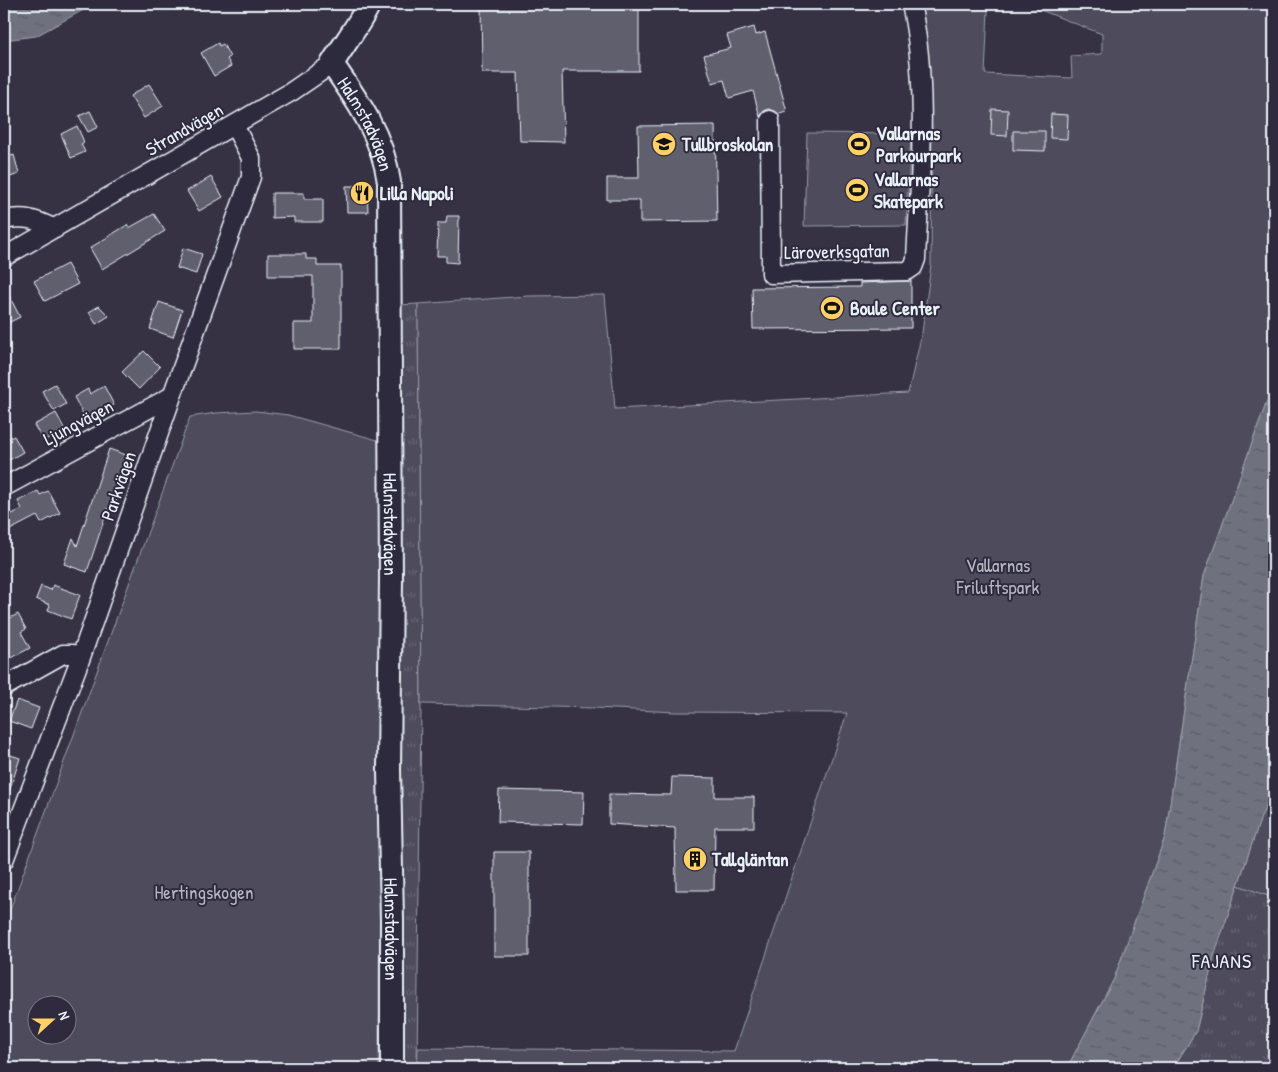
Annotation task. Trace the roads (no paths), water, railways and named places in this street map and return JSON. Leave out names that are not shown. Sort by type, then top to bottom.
[{"type":"main road","name":"Halmstadvägen","points":[[369,4],[352,36],[332,64],[370,122],[383,151],[388,182],[391,570],[389,770],[392,1068]]},
{"type":"street","name":"Läroverksgatan","points":[[770,120],[771,274],[907,271],[913,267],[916,259],[921,162],[921,97],[916,31],[911,4]]},
{"type":"street","name":"Strandvägen","points":[[4,257],[291,92],[332,64]]},
{"type":"street","name":"Parkvägen","points":[[4,860],[81,657],[172,396],[252,178],[251,158],[234,125]]},
{"type":"street","points":[[4,220],[21,217],[38,220],[55,228]]},
{"type":"street","name":"Ljungvägen","points":[[4,487],[172,396]]},
{"type":"street","points":[[4,688],[63,654],[73,654],[81,657]]},
{"type":"water","points":[[4,4],[94,4],[36,36],[4,40]]},
{"type":"water","points":[[1274,382],[1274,789],[1261,817],[1214,956],[1196,1031],[1173,1068],[1067,1068],[1114,979],[1165,837],[1204,576]]},
{"type":"place","name":"Tullbroskolan","points":[[664,144]]},
{"type":"place","name":"Vallarnas Parkourpark","points":[[859,144]]},
{"type":"place","name":"Vallarnas Skatepark","points":[[857,190]]},
{"type":"place","name":"Lilla Napoli","points":[[362,193]]},
{"type":"place","name":"Boule Center","points":[[832,308]]},
{"type":"place","name":"Tallgläntan","points":[[695,859]]},
{"type":"district","name":"FAJANS","points":[[1222,961]]},
{"type":"park label","name":"Vallarnas Friluftspark","points":[[998,576]]},
{"type":"park label","name":"Hertingskogen","points":[[204,892]]}]
